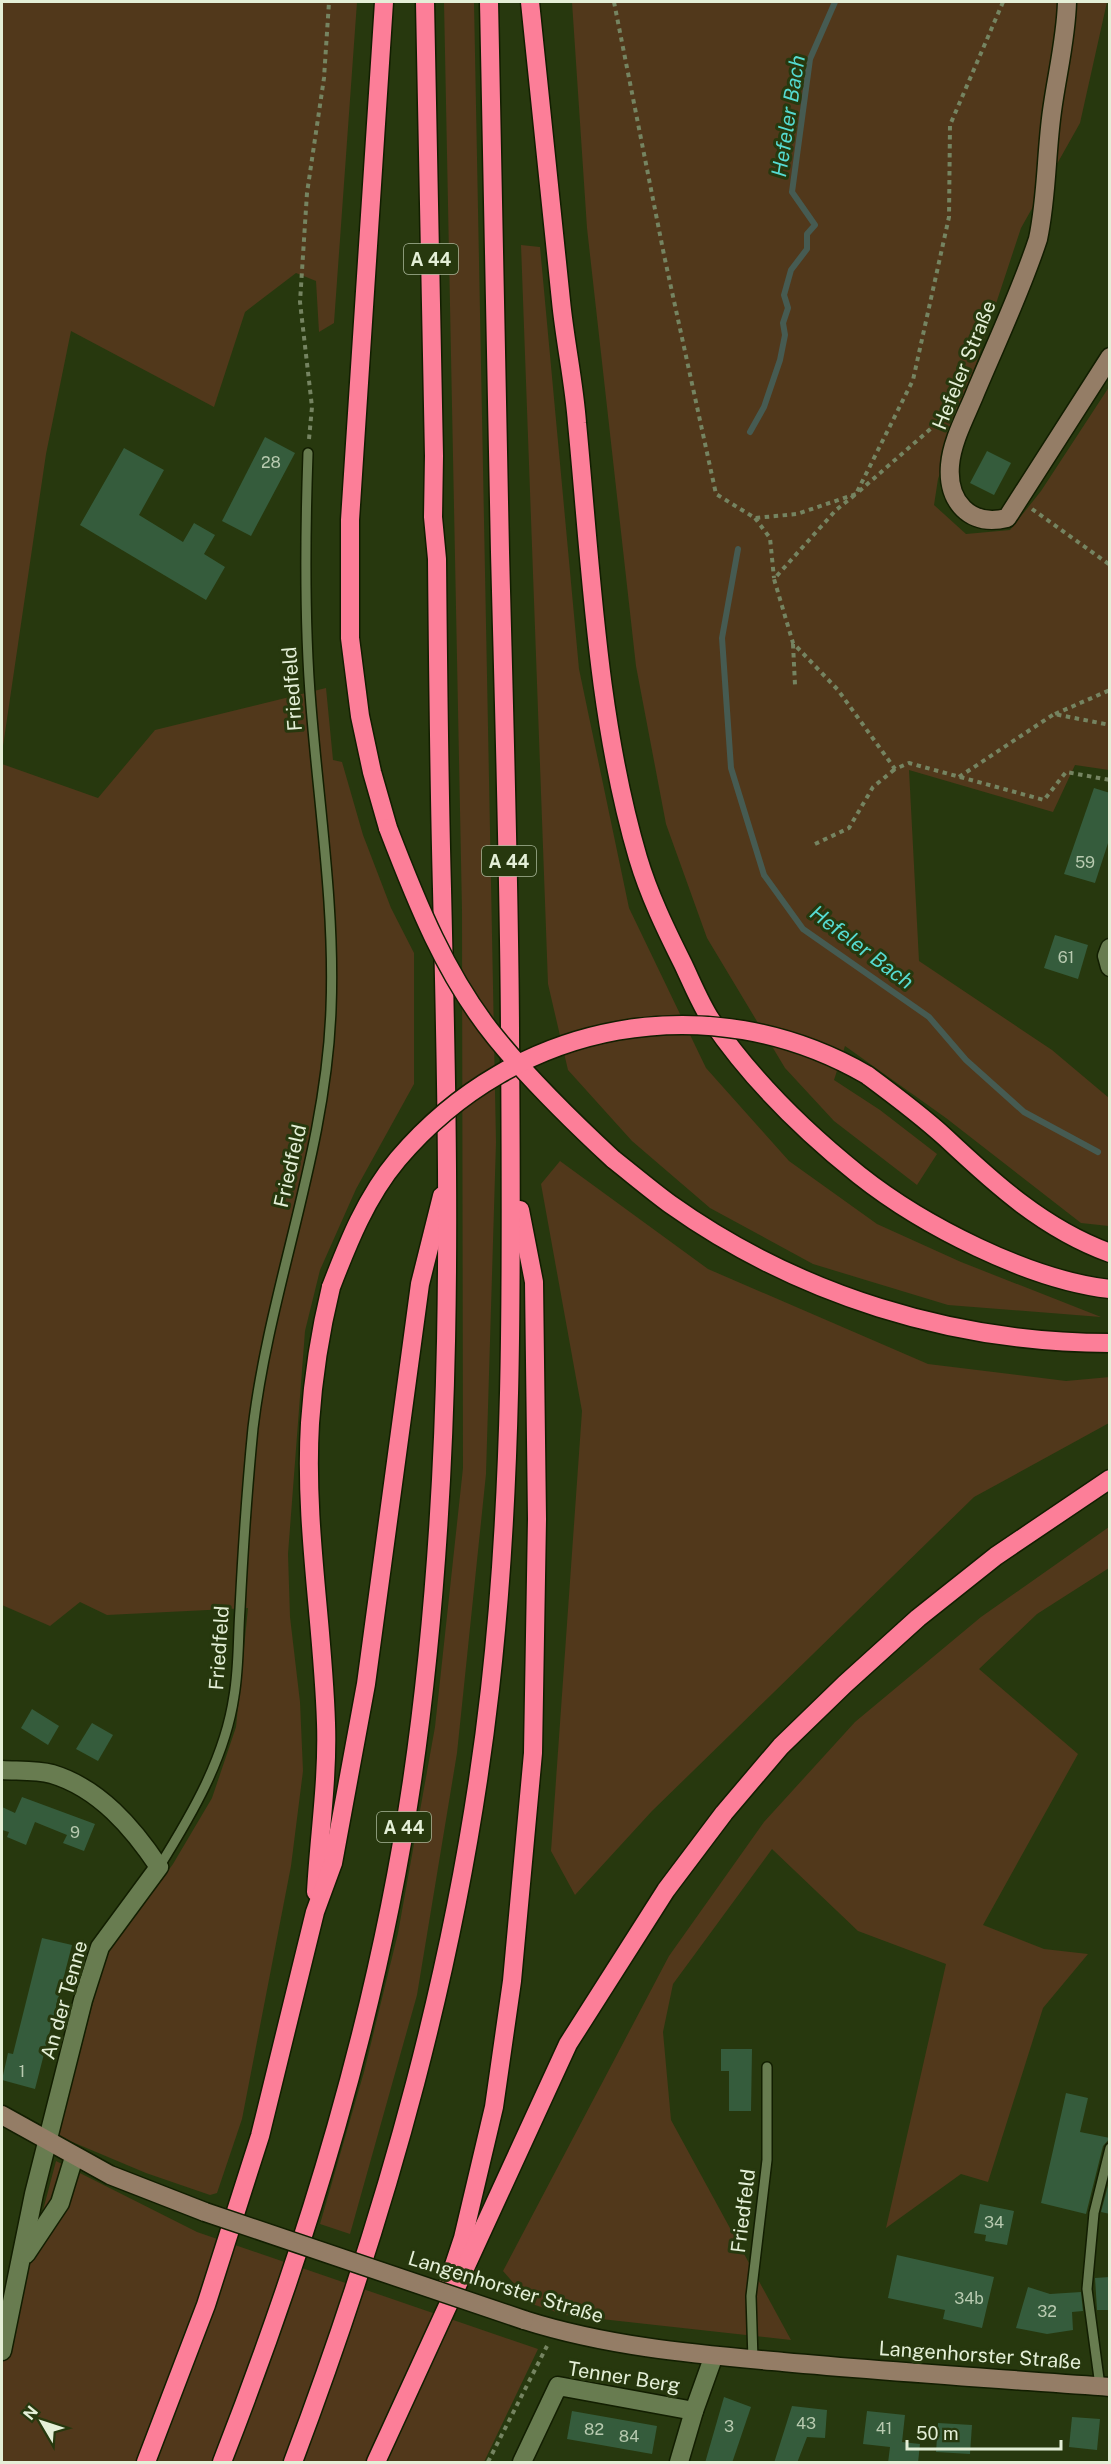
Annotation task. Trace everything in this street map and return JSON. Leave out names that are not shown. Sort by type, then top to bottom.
[{"type":"highway","points":[[384,2],[350,520],[350,638],[360,716],[372,772],[388,828],[426,922],[468,999],[496,1038],[580,1129],[613,1159],[671,1204],[734,1244],[799,1277],[867,1304],[926,1322],[1013,1338],[1110,1343]]},
{"type":"highway","name":"A 44","points":[[222,2463],[297,2261],[333,2145],[364,2025],[412,1784],[426,1668],[441,1503],[448,1313],[449,1168],[437,559],[433,517],[434,433],[425,2]]},
{"type":"highway","name":"A 44","points":[[293,2463],[357,2283],[396,2157],[428,2039],[454,1916],[475,1793],[490,1693],[499,1595],[511,1412],[512,1168],[509,877],[489,2]]},
{"type":"highway","points":[[531,2],[547,177],[577,421],[584,518],[602,670],[622,787],[638,858],[663,924],[710,1018],[782,1106],[821,1144],[882,1193],[927,1221],[977,1247],[1052,1276],[1110,1289]]},
{"type":"highway","points":[[315,1912],[324,1805],[326,1725],[313,1532],[310,1425],[320,1333],[331,1287],[352,1232],[397,1160],[448,1108],[485,1082],[521,1062],[563,1044],[649,1026],[738,1029],[802,1043],[867,1075],[907,1105],[980,1172],[1020,1204],[1066,1233],[1110,1253]]},
{"type":"highway","points":[[146,2463],[206,2305],[260,2136],[315,1912],[333,1863],[366,1684],[420,1284],[449,1168]]},
{"type":"highway","points":[[420,2364],[463,2238],[494,2107],[512,1981],[533,1753],[537,1519],[534,1282],[512,1168]]},
{"type":"highway","points":[[376,2463],[568,2044],[666,1890],[724,1814],[781,1746],[918,1618],[996,1556],[1110,1479]]},
{"type":"street","name":"Hefeler Straße","points":[[1067,2],[1066,27],[1052,112],[1043,214],[1038,239],[963,424],[950,463],[950,481],[955,498],[977,519],[992,521],[1008,518],[1110,357]]},
{"type":"street","points":[[1110,948],[1107,956],[1110,967]]},
{"type":"street","points":[[2,1770],[50,1774],[76,1783],[116,1814],[141,1840],[159,1867]]},
{"type":"street","name":"An der Tenne","points":[[2,2351],[34,2194],[83,2000],[100,1947],[159,1867]]},
{"type":"street","name":"Langenhorster Straße","points":[[2,2115],[110,2175],[205,2212],[556,2330],[632,2347],[713,2358],[1105,2387]]},
{"type":"street","points":[[22,2260],[60,2203],[74,2157]]},
{"type":"street","name":"Tenner Berg","points":[[679,2463],[713,2358]]},
{"type":"street","name":"Tenner Berg","points":[[522,2463],[558,2385],[694,2411]]},
{"type":"lane","name":"Friedfeld","points":[[159,1867],[198,1803],[218,1756],[234,1695],[246,1491],[258,1390],[326,1092],[331,1010],[332,929],[307,648],[304,551],[308,453]]},
{"type":"lane","name":"Friedfeld","points":[[753,2360],[751,2295],[767,2160],[767,2067]]},
{"type":"lane","name":"Langenhorster Straße","points":[[1105,2387],[1087,2289],[1094,2213],[1110,2148]]},
{"type":"path","points":[[308,453],[312,407],[300,302],[307,193],[324,78],[329,2]]},
{"type":"path","points":[[614,2],[673,300],[716,494],[755,518],[770,538],[774,579],[793,643],[795,685]]},
{"type":"path","points":[[755,518],[797,514],[856,494],[913,380],[949,217],[950,125],[1003,2]]},
{"type":"path","points":[[774,579],[836,510],[945,416]]},
{"type":"path","points":[[1020,501],[1110,565]]},
{"type":"path","points":[[793,643],[838,690],[895,769]]},
{"type":"path","points":[[958,778],[1054,714],[1110,690]]},
{"type":"path","points":[[1054,714],[1110,725]]},
{"type":"path","points":[[815,844],[849,828],[873,787],[895,769],[909,763],[1044,800],[1066,772],[1110,780]]},
{"type":"path","points":[[488,2463],[548,2346]]},
{"type":"shaded area","points":[[2,2],[357,2],[334,323],[319,332],[316,281],[296,273],[245,312],[214,407],[71,331],[46,454],[2,753]]},
{"type":"shaded area","points":[[444,2],[474,2],[496,1142],[486,1474],[457,1753],[417,1995],[350,2234],[320,2224],[364,2072],[398,1933],[435,1727],[463,1468],[462,911]]},
{"type":"shaded area","points":[[572,2],[1107,2],[1080,123],[1021,228],[938,479],[934,505],[966,534],[1010,530],[1041,491],[1109,387],[1109,770],[1075,765],[1053,812],[909,770],[919,961],[1052,1050],[1109,1098],[1109,1226],[1081,1223],[946,1118],[845,1046],[834,1080],[880,1110],[937,1154],[917,1185],[834,1121],[785,1068],[707,938],[666,824],[636,666],[587,228]]},
{"type":"shaded area","points":[[521,245],[540,247],[579,669],[629,908],[706,1068],[789,1161],[877,1224],[961,1262],[1101,1317],[948,1305],[813,1264],[710,1208],[632,1141],[568,1070],[548,984]]},
{"type":"shaded area","points":[[326,688],[333,760],[342,762],[363,835],[391,908],[414,953],[414,1084],[356,1189],[320,1270],[305,1331],[288,1554],[290,1617],[300,1702],[303,1771],[291,1866],[242,2119],[217,2193],[210,2195],[146,2173],[58,2136],[105,1957],[173,1864],[212,1798],[236,1727],[248,1608],[107,1615],[80,1602],[50,1626],[2,1605],[2,764],[98,798],[155,730]]},
{"type":"shaded area","points":[[560,1161],[708,1269],[928,1364],[1066,1381],[1110,1377],[1109,1423],[974,1497],[652,1811],[575,1895],[551,1851],[582,1411],[541,1184]]},
{"type":"shaded area","points":[[1109,1527],[1109,1568],[1037,1614],[979,1669],[1078,1754],[983,1925],[1044,1949],[1088,1954],[1043,2008],[988,2182],[961,2174],[886,2228],[946,1964],[858,1931],[772,1849],[673,1984],[663,2032],[671,2120],[791,2340],[565,2315],[532,2304],[503,2271],[669,1956],[764,1822],[855,1722],[981,1617]]},
{"type":"shaded area","points":[[56,2161],[197,2232],[538,2349],[484,2462],[2,2462],[2,2366]]},
{"type":"building","points":[[265,437],[295,453],[251,536],[222,521]]},
{"type":"building","points":[[124,448],[164,470],[139,515],[183,542],[194,523],[215,535],[204,554],[225,567],[206,600],[80,525]]},
{"type":"building","points":[[987,451],[1011,463],[994,495],[970,483]]},
{"type":"building","points":[[1094,788],[1110,793],[1110,837],[1095,883],[1064,874]]},
{"type":"building","points":[[1055,935],[1088,945],[1078,979],[1044,968]]},
{"type":"building","points":[[32,1709],[59,1726],[48,1745],[21,1728]]},
{"type":"building","points":[[92,1723],[113,1735],[98,1761],[76,1749]]},
{"type":"building","points":[[22,1797],[95,1824],[84,1851],[63,1843],[67,1835],[35,1822],[26,1845],[7,1837],[9,1832],[2,1830],[2,1807],[15,1813]]},
{"type":"building","points":[[42,1938],[72,1945],[35,2089],[2,2080],[8,2053],[13,2054]]},
{"type":"building","points":[[721,2049],[752,2049],[751,2111],[729,2111],[729,2071],[721,2071]]},
{"type":"building","points":[[1066,2093],[1088,2098],[1080,2132],[1110,2138],[1103,2146],[1086,2214],[1041,2203]]},
{"type":"building","points":[[1110,2178],[1110,2214],[1101,2212]]},
{"type":"building","points":[[980,2204],[1014,2211],[1007,2245],[985,2241],[986,2235],[974,2233]]},
{"type":"building","points":[[897,2255],[994,2277],[982,2328],[943,2319],[945,2310],[888,2298]]},
{"type":"building","points":[[1110,2277],[1110,2310],[1097,2310],[1095,2278]]},
{"type":"building","points":[[1028,2287],[1050,2294],[1081,2292],[1083,2311],[1072,2312],[1073,2330],[1047,2334],[1016,2328]]},
{"type":"building","points":[[724,2397],[751,2407],[732,2463],[705,2463]]},
{"type":"building","points":[[792,2406],[827,2410],[825,2438],[807,2437],[797,2463],[774,2463]]},
{"type":"building","points":[[572,2411],[657,2426],[652,2454],[567,2439]]},
{"type":"building","points":[[867,2411],[905,2415],[902,2442],[920,2444],[918,2463],[888,2463],[890,2447],[863,2444]]},
{"type":"building","points":[[1072,2417],[1100,2419],[1097,2450],[1069,2447]]},
{"type":"building","points":[[938,2423],[972,2425],[970,2454],[936,2452]]},
{"type":"waterway","name":"Hefeler Bach","points":[[750,432],[764,407],[780,360],[785,335],[783,323],[788,308],[784,295],[791,270],[807,249],[807,234],[815,225],[792,192],[810,59],[835,2]]},
{"type":"waterway","name":"Hefeler Bach","points":[[738,549],[722,638],[731,768],[764,875],[803,929],[929,1017],[966,1060],[1024,1112],[1098,1152]]}]
